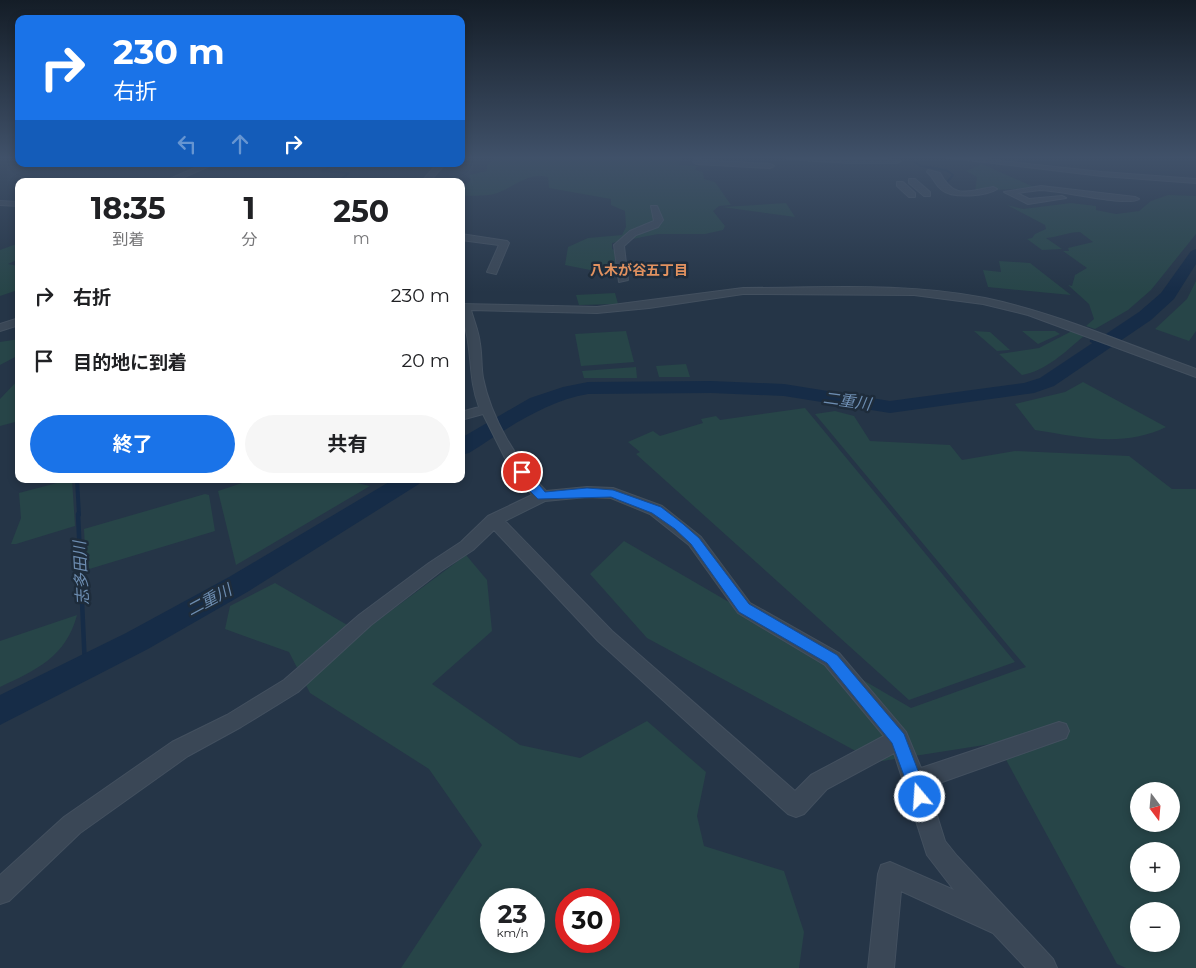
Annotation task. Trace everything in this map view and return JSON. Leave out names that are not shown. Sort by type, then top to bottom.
[{"type":"street","points":[[0,203],[15,204]]},
{"type":"street","points":[[623,280],[619,244],[631,234],[658,223],[659,220],[654,208]]},
{"type":"street","points":[[465,238],[504,243],[492,272]]},
{"type":"street","points":[[465,307],[597,310],[743,291],[895,291],[950,296],[996,304],[1057,321],[1196,373]]},
{"type":"street","points":[[465,310],[475,346],[477,381],[490,414],[499,434],[522,472],[542,496]]},
{"type":"street","points":[[0,328],[15,322]]},
{"type":"street","points":[[465,416],[490,414]]},
{"type":"street","points":[[0,892],[72,825],[180,749],[234,721],[291,686],[366,620],[435,567],[467,546],[494,520],[542,496],[587,492],[613,493],[656,510],[695,541],[744,608],[832,659],[898,739],[915,780],[935,847],[948,865],[999,922],[1044,968]]},
{"type":"street","points":[[494,520],[604,636],[796,806],[819,782],[898,739]]},
{"type":"street","points":[[915,780],[1059,731]]},
{"type":"street","points":[[882,968],[890,874],[999,922]]},
{"type":"green space","points":[[611,202],[729,202],[731,205],[719,206],[713,211],[725,226],[723,230],[705,234],[658,234],[612,243],[612,249],[617,251],[620,276],[565,265],[568,247],[588,238],[622,235],[626,227],[625,211],[611,205]]},
{"type":"green space","points":[[1150,202],[1196,202],[1196,234],[1151,290],[1128,310],[1095,329],[1086,326],[1094,319],[1089,304],[1068,285],[1072,286],[1075,275],[1087,268],[1063,251],[1069,251],[1068,248],[1093,242],[1080,232],[1071,233],[1046,238],[1062,249],[1042,250],[1027,239],[1046,229],[1045,225],[1007,205],[1023,209],[1071,203],[1096,206],[1096,210],[1116,214],[1139,211]]},
{"type":"green space","points":[[786,203],[795,217],[722,207]]},
{"type":"green space","points":[[15,244],[15,261],[8,264],[15,265],[15,291],[0,296],[0,250]]},
{"type":"green space","points":[[999,261],[1030,263],[1071,295],[988,287],[983,270],[1001,272]]},
{"type":"green space","points":[[1196,281],[1196,331],[1189,341],[1155,329],[1187,299]]},
{"type":"green space","points":[[615,293],[618,304],[579,305],[576,295]]},
{"type":"green space","points":[[626,331],[634,362],[581,366],[575,334]]},
{"type":"green space","points":[[974,331],[990,332],[1010,350],[997,351]]},
{"type":"green space","points":[[1022,331],[1055,331],[1060,334],[1038,344]]},
{"type":"green space","points":[[1072,331],[1084,336],[1055,360],[1031,373],[1022,375],[999,354],[1039,348]]},
{"type":"green space","points":[[15,340],[15,357],[0,365],[0,342]]},
{"type":"green space","points":[[686,364],[690,377],[659,377],[656,366]]},
{"type":"green space","points":[[636,367],[637,378],[584,378],[582,371]]},
{"type":"green space","points":[[1083,382],[1166,427],[1134,437],[1118,439],[1085,438],[1035,430],[1015,404],[1065,392]]},
{"type":"green space","points":[[15,383],[15,422],[0,426],[0,399]]},
{"type":"green space","points":[[805,408],[1015,662],[909,700],[636,454],[640,452],[628,442],[653,431],[660,436],[703,423],[701,419],[716,416],[720,420]]},
{"type":"green space","points":[[835,411],[854,416],[870,441],[950,445],[962,460],[1015,451],[1129,456],[1172,489],[1196,489],[1196,968],[1126,968],[1117,964],[997,743],[876,762],[647,638],[590,574],[624,541],[911,708],[1026,667],[815,414]]},
{"type":"green space","points":[[57,483],[72,483],[75,526],[11,544],[21,518],[19,493]]},
{"type":"green space","points":[[242,483],[357,483],[370,486],[236,565],[218,491]]},
{"type":"green space","points":[[205,494],[209,495],[215,531],[86,570],[84,529]]},
{"type":"green space","points":[[466,555],[487,580],[492,631],[432,684],[520,745],[580,758],[647,721],[706,772],[697,816],[704,846],[784,871],[804,932],[799,968],[401,968],[482,845],[429,769],[310,693],[289,652],[225,629],[230,606],[275,583],[361,633]]},
{"type":"green space","points":[[77,615],[65,642],[57,652],[37,668],[0,687],[0,641]]},
{"type":"waterway","name":"二重川","points":[[465,446],[538,403],[570,391],[588,388],[760,388],[890,407],[1027,389],[1047,382],[1145,316],[1168,295],[1172,286],[1196,254]]},
{"type":"waterway","points":[[1091,341],[1103,346]]},
{"type":"waterway","name":"志多田川","points":[[77,483],[79,515]]},
{"type":"waterway","name":"二重川","points":[[0,711],[137,641],[239,584],[404,483]]},
{"type":"waterway","name":"志多田川","points":[[78,514],[85,668]]},
{"type":"district","name":"八木が谷五丁目","points":[[639,270]]},
{"type":"route","points":[[522,472],[542,496],[587,492],[613,493],[656,510],[679,526],[695,541],[744,608],[832,659],[898,739],[920,797]]}]
